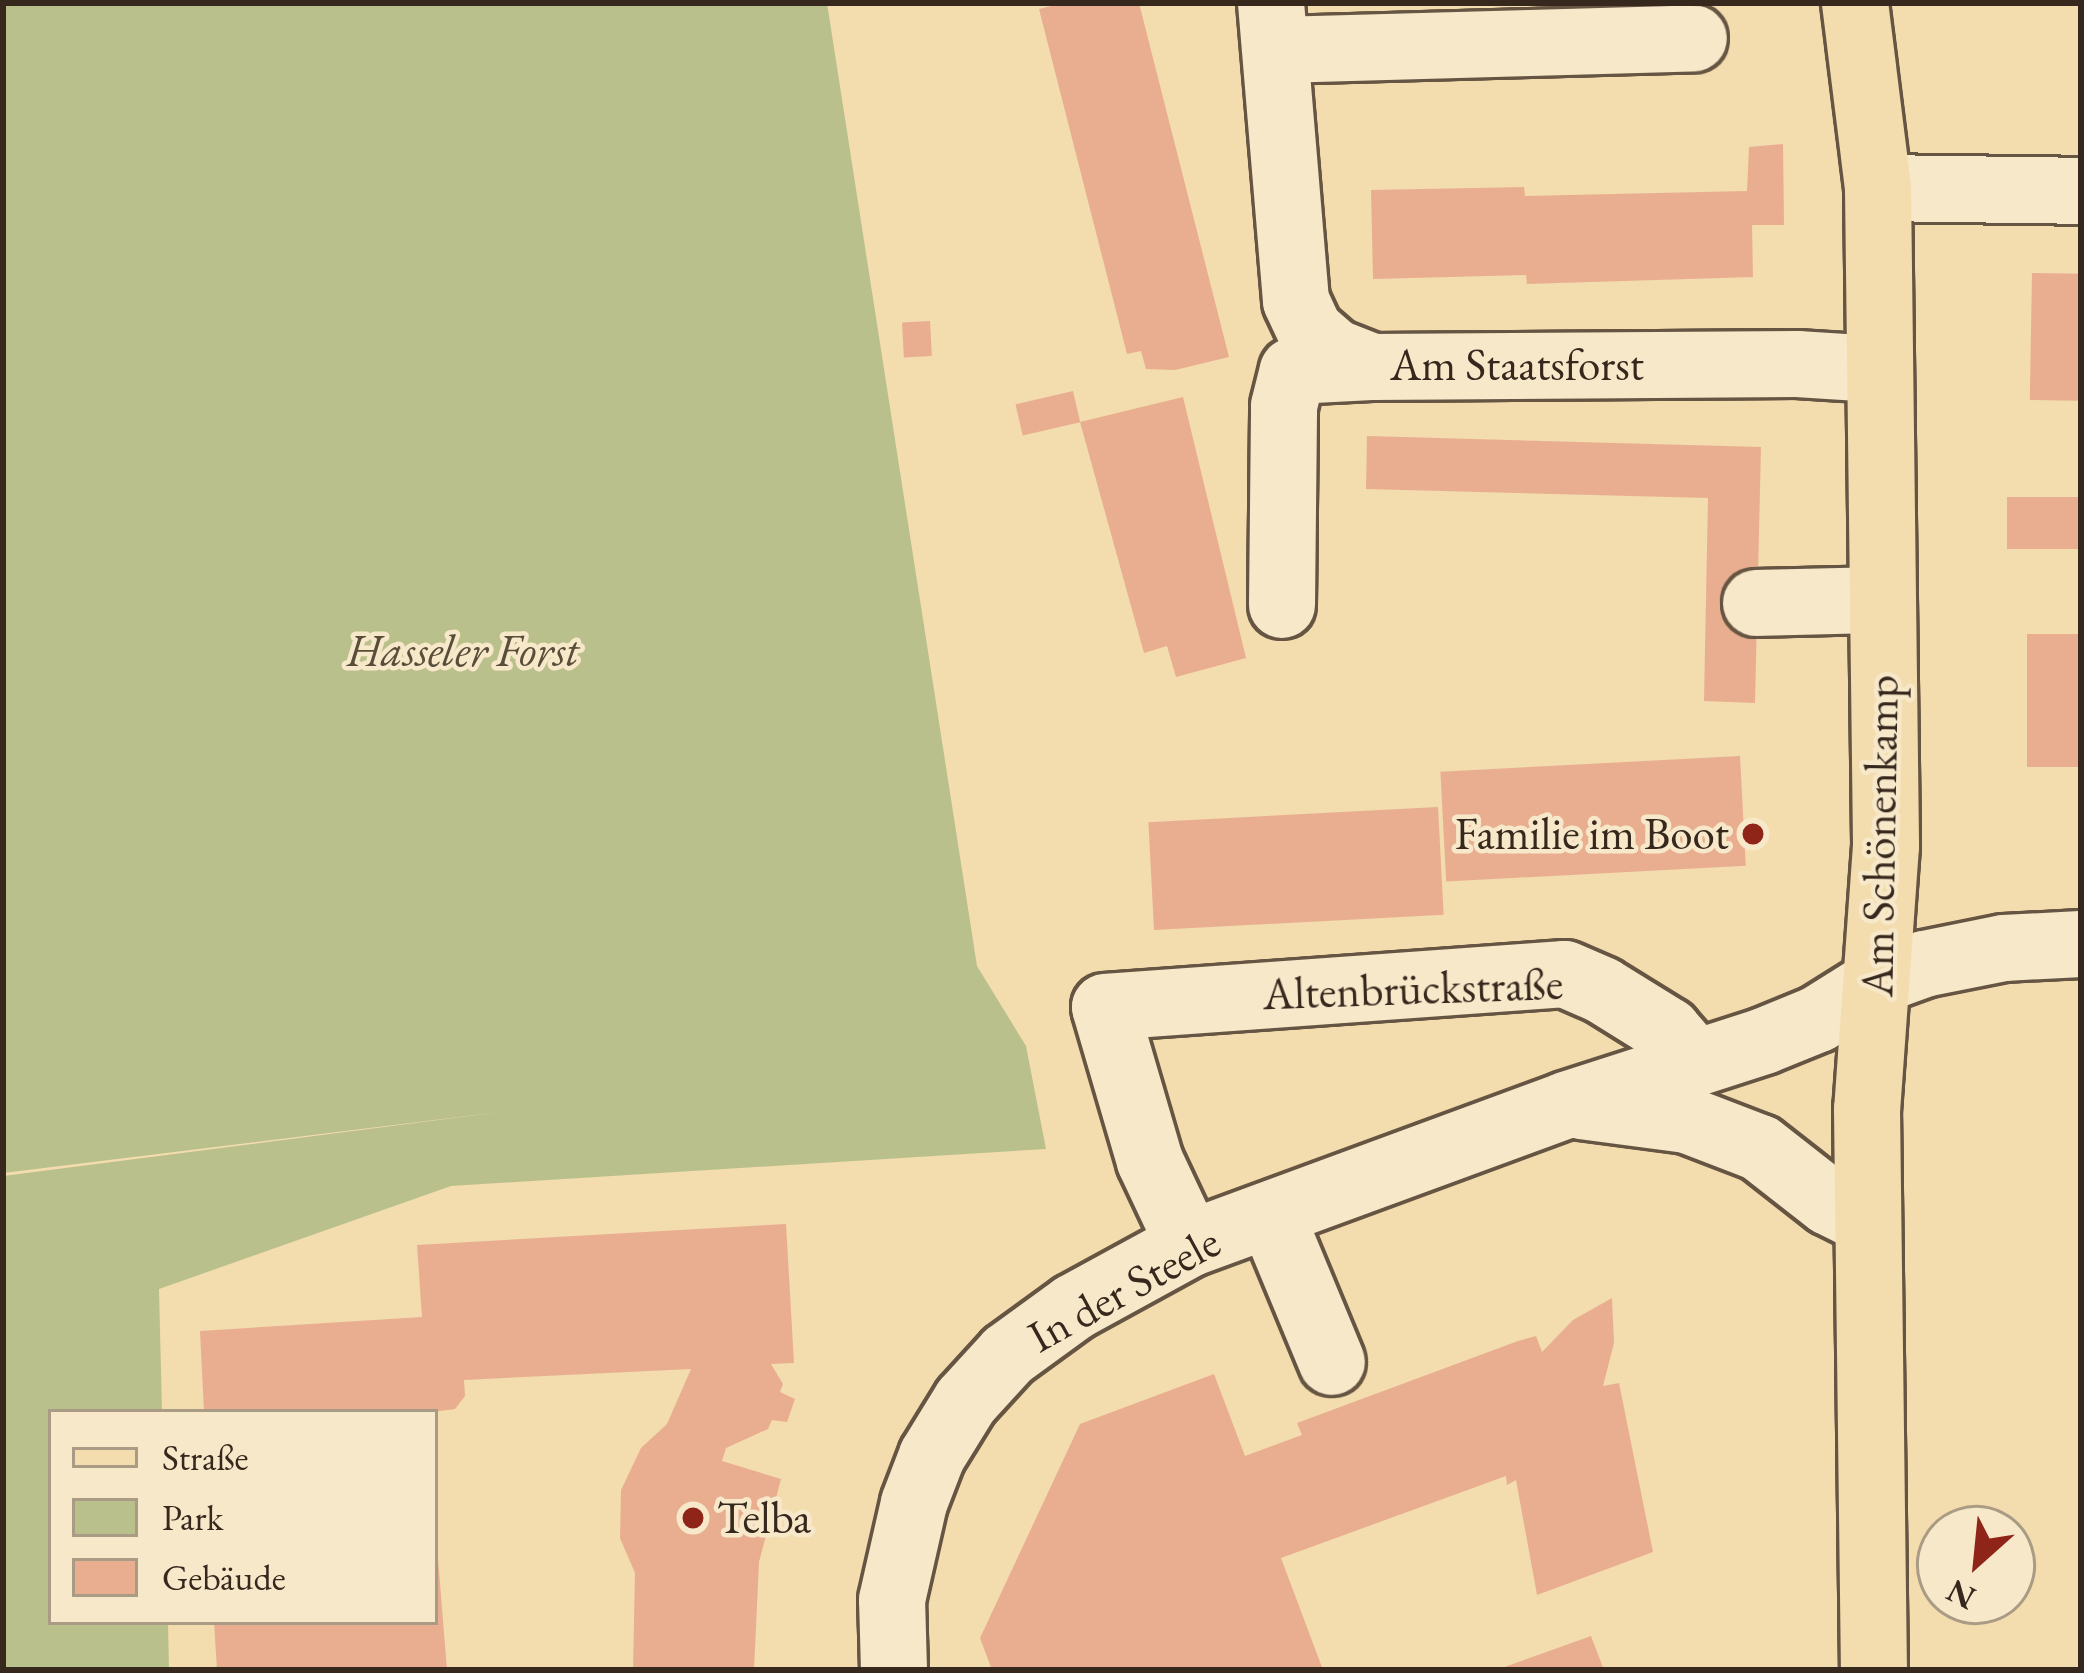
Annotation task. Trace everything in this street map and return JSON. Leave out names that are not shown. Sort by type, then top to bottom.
[{"type":"main road","name":"Am Schönenkamp","points":[[1855,3],[1878,188],[1876,369],[1886,846],[1880,980],[1867,1109],[1874,1670]]},
{"type":"street","name":"Am Staatsforst","points":[[1694,38],[1273,26],[1295,302],[1310,331],[1334,352],[1372,367],[1797,364],[1876,369]]},
{"type":"street","points":[[1878,188],[2081,191]]},
{"type":"street","points":[[1282,604],[1284,406],[1293,371],[1372,367]]},
{"type":"street","points":[[1756,604],[1882,600]]},
{"type":"street","points":[[1880,980],[1924,964],[2004,948],[2081,944]]},
{"type":"street","name":"Altenbrückstraße","points":[[1189,1244],[1150,1161],[1105,1007],[1564,974],[1603,990],[1668,1031],[1694,1061]]},
{"type":"street","name":"In der Steele","points":[[894,1670],[892,1600],[914,1503],[932,1456],[966,1401],[1008,1355],[1074,1307],[1189,1244],[1566,1105],[1818,1019],[1880,980]]},
{"type":"street","name":"In der Steele","points":[[1566,1105],[1687,1120],[1760,1148],[1829,1202],[1867,1221]]},
{"type":"street","points":[[1271,1215],[1333,1362]]},
{"type":"green space","name":"Hasseler Forst","points":[[3,3],[827,3],[977,966],[1026,1046],[1046,1149],[451,1186],[159,1289],[162,1409],[48,1409],[48,1625],[168,1625],[169,1670],[3,1670],[3,1176],[524,1109],[3,1173]]},
{"type":"building","points":[[1063,3],[1139,3],[1229,357],[1175,370],[1146,369],[1141,351],[1127,354],[1039,9]]},
{"type":"building","points":[[1783,144],[1784,225],[1752,225],[1753,277],[1527,284],[1526,275],[1373,279],[1371,190],[1524,187],[1525,196],[1747,191],[1749,147]]},
{"type":"building","points":[[2032,273],[2081,274],[2079,401],[2030,400]]},
{"type":"building","points":[[930,321],[932,356],[904,357],[902,322]]},
{"type":"building","points":[[1073,391],[1080,422],[1023,435],[1016,404]]},
{"type":"building","points":[[1183,397],[1246,658],[1176,677],[1167,646],[1144,653],[1080,422]]},
{"type":"building","points":[[1367,436],[1761,447],[1755,703],[1704,701],[1708,498],[1366,489]]},
{"type":"building","points":[[2007,497],[2081,497],[2081,549],[2007,549]]},
{"type":"building","points":[[2027,634],[2081,634],[2081,767],[2027,767]]},
{"type":"building","points":[[1740,756],[1746,866],[1446,882],[1440,772]]},
{"type":"building","points":[[1438,807],[1444,915],[1154,930],[1148,822]]},
{"type":"building","points":[[786,1224],[794,1363],[771,1364],[783,1384],[780,1392],[795,1399],[787,1422],[772,1420],[768,1429],[726,1448],[722,1461],[781,1479],[759,1562],[754,1670],[633,1670],[635,1573],[620,1538],[621,1490],[641,1448],[667,1424],[691,1369],[464,1380],[465,1396],[455,1409],[438,1411],[204,1409],[200,1331],[422,1317],[417,1245]]},
{"type":"building","points":[[1612,1298],[1614,1343],[1603,1386],[1619,1383],[1653,1552],[1537,1595],[1516,1480],[1507,1485],[1506,1476],[1281,1558],[1323,1670],[992,1670],[980,1638],[1080,1424],[1214,1374],[1245,1456],[1302,1435],[1297,1423],[1518,1341],[1536,1336],[1542,1352],[1573,1320]]},
{"type":"building","points":[[438,1558],[447,1670],[217,1670],[214,1625],[438,1625]]},
{"type":"building","points":[[1591,1636],[1604,1670],[1499,1670],[1499,1669]]},
{"type":"place","name":"Familie im Boot","points":[[1753,834]]},
{"type":"place","name":"Telba","points":[[693,1518]]}]
